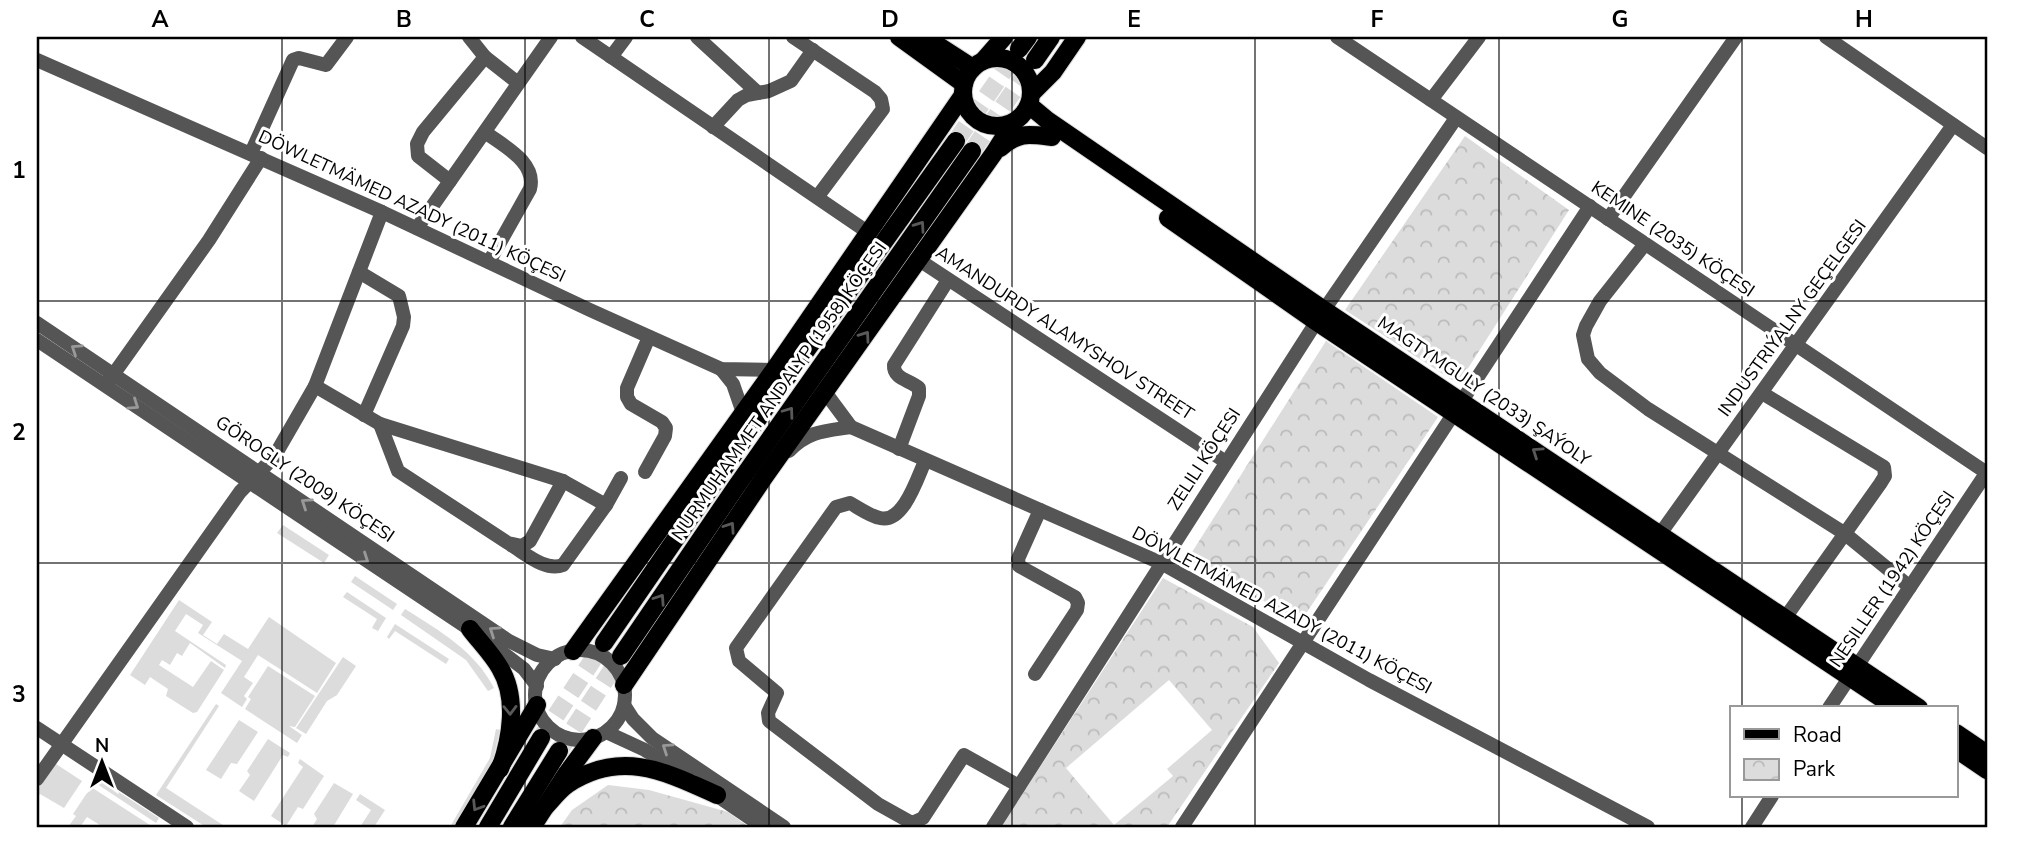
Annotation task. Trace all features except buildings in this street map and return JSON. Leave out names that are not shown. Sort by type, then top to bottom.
[{"type":"main road","points":[[899,37],[942,57],[978,64],[994,58],[1006,59],[1016,64],[1025,72],[1030,82],[1023,110]]},
{"type":"main road","points":[[925,37],[964,90],[972,115],[981,122],[991,125],[1023,110]]},
{"type":"main road","points":[[1035,60],[1051,37]]},
{"type":"main road","points":[[624,685],[765,476],[1077,37]]},
{"type":"main road","points":[[942,57],[976,55],[1000,42]]},
{"type":"main road","points":[[573,651],[774,370],[950,116],[978,64],[1000,42]]},
{"type":"main road","points":[[942,57],[954,84],[950,116]]},
{"type":"main road","points":[[994,153],[1014,137],[1049,129],[1044,101],[1053,72]]},
{"type":"main road","name":"MAGTYMGULY (2033) ŞAÝOLY","points":[[1023,110],[1321,316],[1853,672],[1915,706]]},
{"type":"main road","name":"NURMUHAMMET ANDALYP (1958) KÖÇESI","points":[[604,643],[724,468],[956,141]]},
{"type":"main road","name":"NURMUHAMMET ANDALYP (1958) KÖÇESI","points":[[621,656],[972,151]]},
{"type":"main road","points":[[774,370],[810,347]]},
{"type":"main road","points":[[825,392],[828,357]]},
{"type":"main road","name":"MAGTYMGULY (2033) ŞAÝOLY","points":[[1459,408],[1660,534],[1785,618],[1893,706]]},
{"type":"main road","points":[[724,468],[743,413]]},
{"type":"main road","points":[[736,487],[765,476]]},
{"type":"main road","points":[[470,629],[500,667],[509,690],[510,729],[500,769]]},
{"type":"main road","points":[[464,827],[537,705]]},
{"type":"main road","points":[[1958,734],[1987,754]]},
{"type":"main road","points":[[532,827],[572,765],[599,735]]},
{"type":"main road","points":[[488,827],[541,738]]},
{"type":"main road","points":[[1958,750],[1987,770]]},
{"type":"main road","points":[[512,827],[559,751]]},
{"type":"main road","points":[[545,807],[566,786],[583,776],[603,769],[627,766],[652,768],[717,795]]},
{"type":"street","points":[[109,380],[209,240],[256,156],[293,60],[299,58],[326,65],[347,37]]},
{"type":"street","points":[[417,228],[551,37]]},
{"type":"street","points":[[582,37],[869,233]]},
{"type":"street","points":[[611,57],[626,37]]},
{"type":"street","points":[[697,37],[758,93]]},
{"type":"street","points":[[793,37],[875,92],[881,99],[883,109],[818,196]]},
{"type":"street","name":"KEMINE (2035) KÖÇESI","points":[[1337,37],[1987,473]]},
{"type":"street","points":[[1431,100],[1479,37]]},
{"type":"street","points":[[1608,219],[1736,37]]},
{"type":"street","points":[[1826,37],[1987,148]]},
{"type":"street","points":[[474,39],[485,57],[519,83]]},
{"type":"street","points":[[713,127],[738,100],[791,81],[813,50]]},
{"type":"street","points":[[450,181],[418,156],[417,144],[423,132],[485,57]]},
{"type":"street","name":"DÖWLETMÄMED AZADY (2011) KÖÇESI","points":[[37,60],[382,212],[720,369],[774,370]]},
{"type":"street","name":"ZELILI KÖÇESI","points":[[993,827],[1321,316],[1456,118]]},
{"type":"street","name":"INDUSTRIÝALNY GEÇELGESI","points":[[1660,534],[1953,124]]},
{"type":"street","points":[[485,132],[525,163],[533,181],[489,262]]},
{"type":"street","points":[[1182,827],[1590,206]]},
{"type":"street","points":[[37,779],[255,477],[274,457],[315,386],[382,212]]},
{"type":"street","points":[[1645,244],[1600,301],[1586,326],[1583,335],[1588,359],[1600,373],[1648,410],[1844,533],[1910,587]]},
{"type":"street","name":"AMANDURDY ALAMYSHOV STREET","points":[[919,260],[1226,462]]},
{"type":"street","points":[[359,272],[399,296],[404,317],[403,326],[364,415]]},
{"type":"street","points":[[899,449],[919,396],[919,388],[897,376],[894,365],[948,280]]},
{"type":"street","name":"GÖROGLY (2009) KÖÇESI","points":[[37,323],[109,380]]},
{"type":"street","points":[[645,472],[667,428],[663,422],[631,404],[627,397],[627,388],[649,337]]},
{"type":"street","name":"GÖROGLY (2009) KÖÇESI","points":[[37,340],[109,380],[516,645],[537,655],[555,659]]},
{"type":"street","name":"NURMUHAMMET ANDALYP (1958) KÖÇESI","points":[[720,369],[733,384],[743,413]]},
{"type":"street","points":[[315,386],[380,424],[563,481],[606,505]]},
{"type":"street","name":"DÖWLETMÄMED AZADY (2011) KÖÇESI","points":[[825,392],[851,427],[1161,563],[1369,680],[1647,827]]},
{"type":"street","points":[[1762,393],[1884,467],[1885,476],[1785,618]]},
{"type":"street","points":[[380,424],[398,471],[548,567],[563,565],[606,505],[621,478]]},
{"type":"street","points":[[765,476],[801,439],[817,432],[851,427]]},
{"type":"street","points":[[925,461],[900,513],[889,519],[878,518],[850,503],[836,507],[736,649],[736,655],[739,661],[776,693],[768,713],[769,720],[878,804],[904,820],[912,822],[923,818],[964,755],[1019,786]]},
{"type":"street","name":"NESILLER (1942) KÖÇESI","points":[[1830,706],[1987,473]]},
{"type":"street","name":"GÖROGLY (2009) KÖÇESI","points":[[255,477],[512,659],[537,686]]},
{"type":"street","points":[[508,543],[522,546],[530,541],[563,481]]},
{"type":"street","points":[[1035,674],[1077,610],[1078,603],[1075,597],[1019,566],[1018,559],[1040,510]]},
{"type":"street","points":[[599,735],[615,723],[624,705],[624,685],[619,673],[605,659],[587,651],[573,651],[555,659],[541,673],[537,686],[537,705],[541,718],[555,732],[574,739],[599,735],[645,750],[763,827]]},
{"type":"street","points":[[624,705],[633,719],[652,738],[784,827]]},
{"type":"street","points":[[37,728],[187,827]]},
{"type":"street","points":[[1752,827],[1771,798]]},
{"type":"green space","points":[[1465,136],[1569,210],[1458,384],[1345,310]]},
{"type":"green space","points":[[1326,341],[1438,417],[1301,621],[1187,560]]},
{"type":"green space","points":[[283,525],[329,555],[324,563],[277,533]]},
{"type":"green space","points":[[355,576],[397,604],[393,610],[351,582]]},
{"type":"green space","points":[[1163,578],[1253,627],[1279,663],[1167,827],[1001,827]],"holes":[[[1169,680],[1212,730],[1167,769],[1173,776],[1114,825],[1066,768]]]},
{"type":"green space","points":[[347,592],[386,618],[378,631],[372,628],[377,619],[343,597]]},
{"type":"green space","points":[[179,600],[212,622],[203,635],[217,644],[224,634],[248,649],[269,617],[336,663],[317,693],[258,655],[244,677],[253,683],[244,696],[247,699],[242,707],[221,693],[242,661],[198,633],[203,625],[186,614],[175,631],[226,665],[225,668],[190,643],[182,656],[177,653],[170,665],[162,660],[159,665],[193,687],[211,661],[224,670],[197,712],[193,713],[166,696],[168,689],[150,677],[145,685],[130,675]]},
{"type":"green space","points":[[405,609],[444,634],[467,653],[494,688],[488,691],[466,660],[401,615]]},
{"type":"green space","points":[[395,624],[449,659],[446,664],[395,631],[389,639],[387,637]]},
{"type":"green space","points":[[343,657],[356,666],[337,695],[327,701],[306,734],[296,728]]},
{"type":"green space","points":[[268,666],[315,696],[295,727],[289,726],[302,735],[297,743],[245,709],[251,699],[248,697]]},
{"type":"green space","points":[[216,704],[219,706],[166,788],[226,827],[206,827],[156,795]]},
{"type":"green space","points":[[239,720],[258,732],[237,764],[231,763],[221,779],[206,770]]},
{"type":"green space","points":[[496,729],[500,730],[493,760],[454,827],[450,827],[490,758]]},
{"type":"green space","points":[[268,739],[290,753],[288,757],[283,755],[254,801],[239,791],[250,775],[247,771]]},
{"type":"green space","points":[[300,759],[324,776],[303,809],[298,807],[286,826],[271,816],[303,767],[298,763]]},
{"type":"green space","points":[[56,764],[82,781],[64,808],[40,794],[37,798],[43,780]]},
{"type":"green space","points":[[97,778],[159,818],[156,823],[94,782]]},
{"type":"green space","points":[[334,783],[353,794],[333,827],[312,827],[317,819],[314,814]]},
{"type":"green space","points":[[608,785],[649,790],[728,812],[749,827],[560,827],[572,810]]},
{"type":"green space","points":[[91,787],[153,827],[103,827],[87,817],[80,827],[68,827],[76,816],[73,814]]},
{"type":"green space","points":[[360,794],[385,810],[374,827],[360,827],[371,810],[356,800]]},
{"type":"tunnel","points":[[956,141],[1019,49]]},
{"type":"tunnel","points":[[972,151],[1035,60]]},
{"type":"tunnel","points":[[541,738],[604,643]]},
{"type":"tunnel","points":[[559,751],[621,656]]}]
